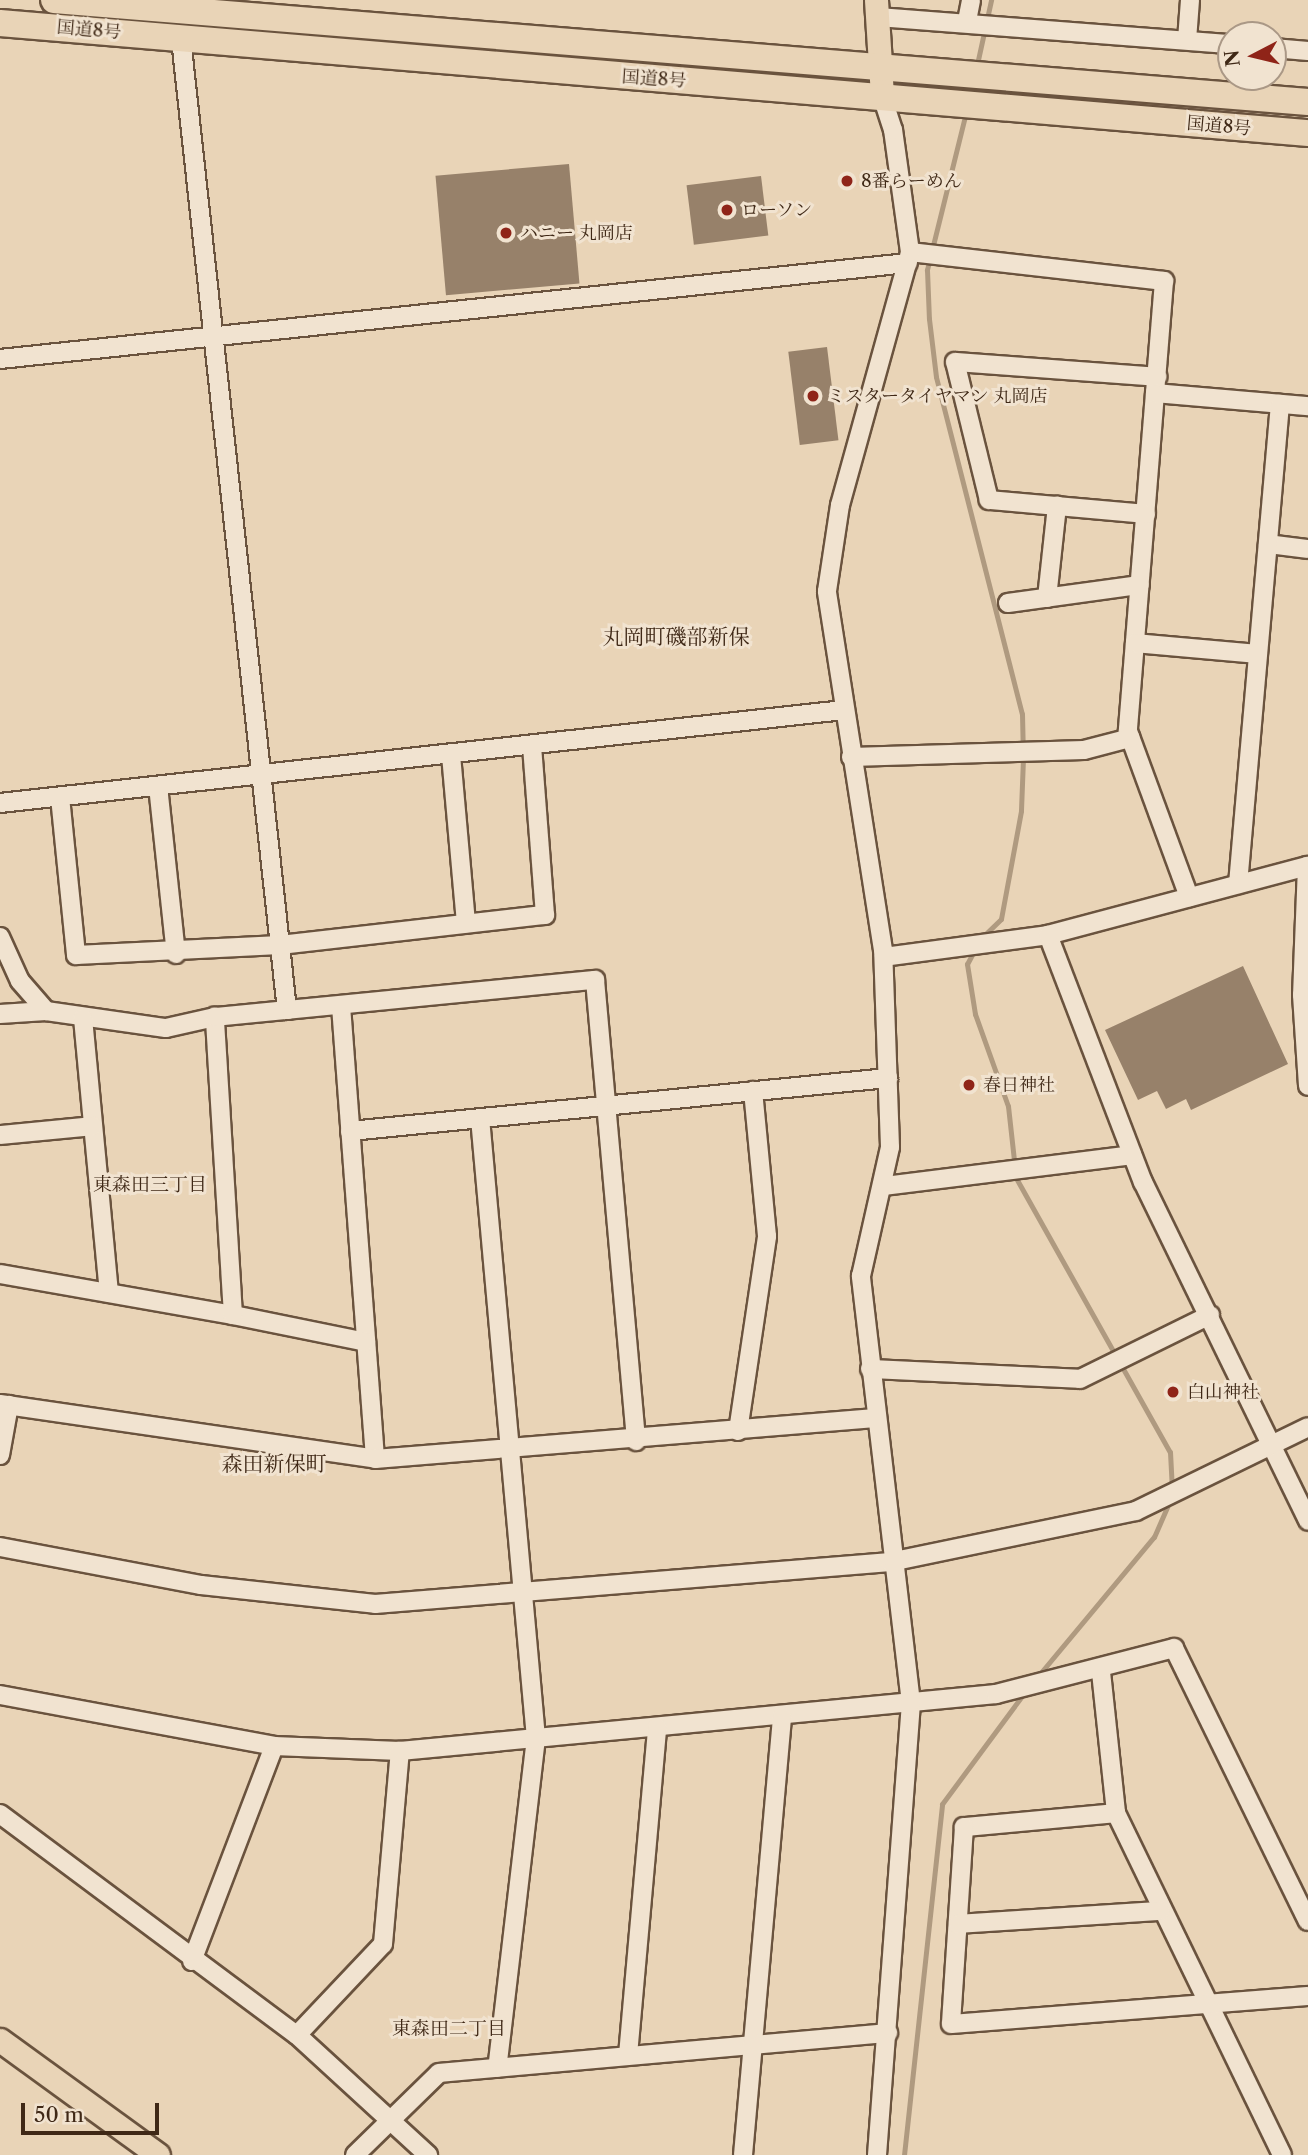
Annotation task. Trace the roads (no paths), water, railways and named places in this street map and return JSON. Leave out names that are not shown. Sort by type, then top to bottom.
[{"type":"highway","name":"国道8号","points":[[54,0],[177,5],[881,68],[1308,102]]},
{"type":"highway","name":"国道8号","points":[[0,23],[1308,133]]},
{"type":"main road","points":[[877,9],[882,96]]},
{"type":"main road","points":[[0,2040],[158,2155]]},
{"type":"street","points":[[969,21],[971,0]]},
{"type":"street","points":[[1187,40],[1190,0]]},
{"type":"street","points":[[877,9],[969,21],[1217,43]]},
{"type":"street","points":[[181,38],[287,1010]]},
{"type":"street","points":[[1287,49],[1308,51]]},
{"type":"street","points":[[877,2155],[911,1703],[890,1562],[861,1259],[884,1186],[890,1147],[884,957],[829,623],[831,555],[909,257],[895,141],[882,96]]},
{"type":"street","points":[[0,359],[909,257],[1164,281],[1130,738],[1189,897]]},
{"type":"street","points":[[1146,514],[989,500],[955,362],[1308,406]]},
{"type":"street","points":[[1238,884],[1280,404]]},
{"type":"street","points":[[1047,598],[1056,506]]},
{"type":"street","points":[[1268,544],[1308,549]]},
{"type":"street","points":[[1009,603],[1140,586]]},
{"type":"street","points":[[1135,643],[1258,654]]},
{"type":"street","points":[[0,803],[844,710]]},
{"type":"street","points":[[851,757],[1084,750],[1130,738]]},
{"type":"street","points":[[60,797],[76,955],[176,954],[280,945],[545,915],[532,746]]},
{"type":"street","points":[[451,755],[466,923]]},
{"type":"street","points":[[158,786],[176,954]]},
{"type":"street","points":[[884,957],[1048,935],[1307,866],[1302,995],[1308,1086]]},
{"type":"street","points":[[1048,935],[1132,1155],[1273,1443],[1308,1521]]},
{"type":"street","points":[[0,937],[20,981],[46,1011]]},
{"type":"street","points":[[0,1014],[46,1011],[166,1028],[215,1017],[595,980],[636,1441]]},
{"type":"street","points":[[341,1006],[375,1459]]},
{"type":"street","points":[[215,1017],[233,1315]]},
{"type":"street","points":[[83,1018],[109,1293]]},
{"type":"street","points":[[350,1131],[888,1078]]},
{"type":"street","points":[[738,1431],[767,1236],[753,1091]]},
{"type":"street","points":[[480,1118],[508,1452],[536,1738],[497,2068]]},
{"type":"street","points":[[0,1135],[93,1126]]},
{"type":"street","points":[[884,1186],[1132,1155]]},
{"type":"street","points":[[0,1274],[233,1315],[366,1342]]},
{"type":"street","points":[[870,1369],[1080,1379],[1210,1315]]},
{"type":"street","points":[[0,1455],[5,1405],[375,1459],[508,1452],[875,1418]]},
{"type":"street","points":[[0,1547],[277,1596],[375,1604],[890,1562],[1136,1511],[1308,1427]]},
{"type":"street","points":[[0,1695],[274,1746],[400,1751],[782,1717],[996,1694],[1101,1672],[1174,1648],[1308,1921]]},
{"type":"street","points":[[1101,1672],[1116,1813],[1161,1911],[1213,2004],[1282,2155]]},
{"type":"street","points":[[743,2155],[782,1717]]},
{"type":"street","points":[[628,2055],[657,1727]]},
{"type":"street","points":[[192,1961],[274,1746]]},
{"type":"street","points":[[297,2035],[383,1944],[400,1751]]},
{"type":"street","points":[[1116,1813],[964,1827],[951,2024],[1308,1996]]},
{"type":"street","points":[[0,1814],[192,1961],[297,2035],[392,2116],[428,2155]]},
{"type":"street","points":[[958,1924],[1161,1911]]},
{"type":"street","points":[[355,2155],[439,2073],[888,2033]]},
{"type":"waterway","points":[[976,69],[991,0]]},
{"type":"waterway","points":[[966,112],[927,270],[929,319],[936,377],[1022,714],[1023,758],[1021,811],[1001,919],[979,940]]},
{"type":"waterway","points":[[975,949],[967,964],[975,1014],[1008,1106],[1016,1178],[1170,1452],[1172,1488]]},
{"type":"waterway","points":[[1038,1676],[1154,1537],[1171,1498]]},
{"type":"waterway","points":[[904,2155],[942,1804],[1025,1692]]},
{"type":"place","name":"8番らーめん","points":[[847,181]]},
{"type":"place","name":"ローソン","points":[[727,210]]},
{"type":"place","name":"ハニー 丸岡店","points":[[506,233]]},
{"type":"place","name":"ミスタータイヤマン 丸岡店","points":[[813,396]]},
{"type":"place","name":"春日神社","points":[[969,1085]]},
{"type":"place","name":"白山神社","points":[[1173,1392]]},
{"type":"district","name":"丸岡町磯部新保","points":[[676,637]]},
{"type":"district","name":"東森田三丁目","points":[[150,1185]]},
{"type":"district","name":"森田新保町","points":[[274,1464]]},
{"type":"district","name":"東森田二丁目","points":[[449,2029]]}]
